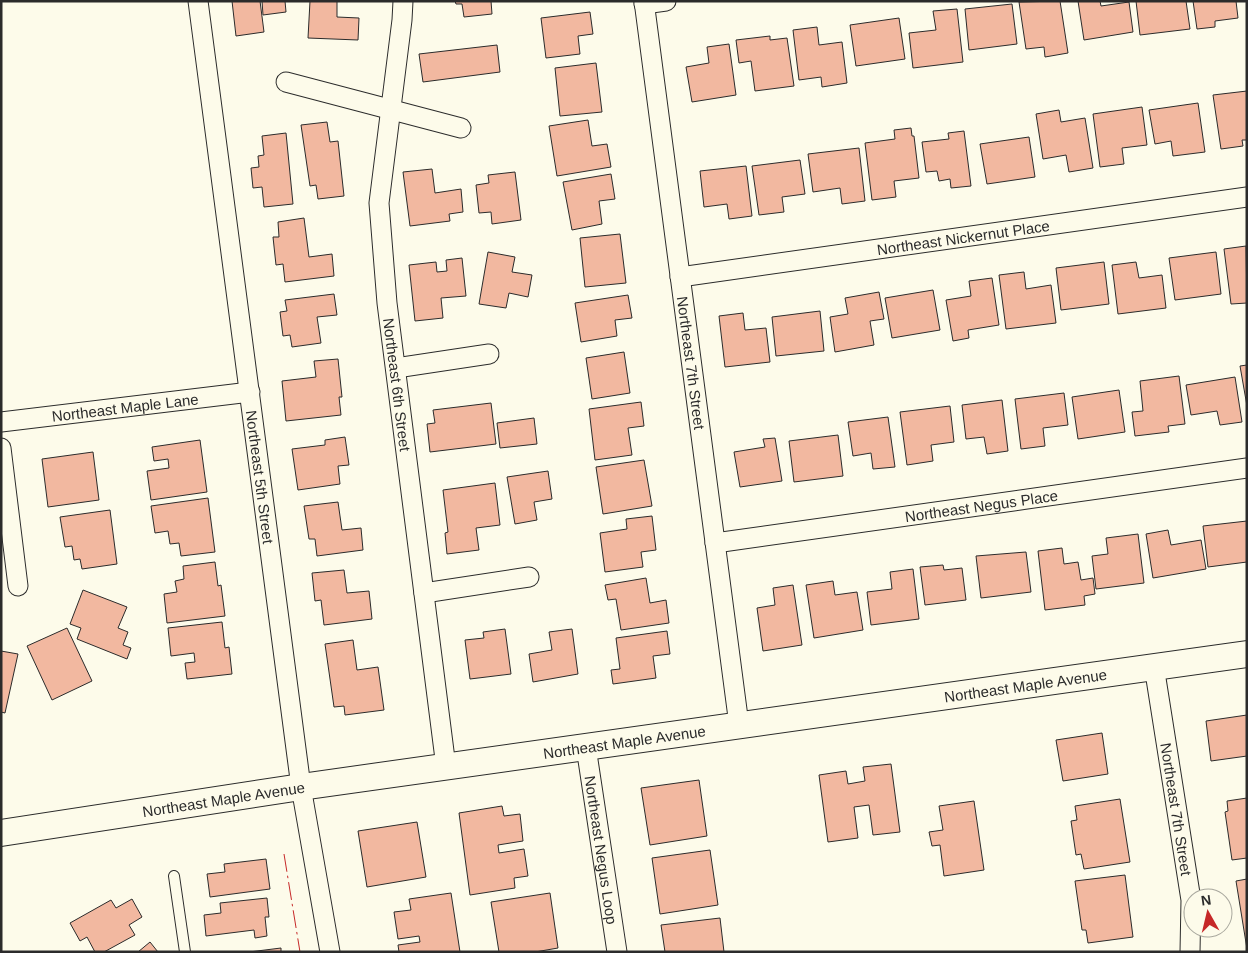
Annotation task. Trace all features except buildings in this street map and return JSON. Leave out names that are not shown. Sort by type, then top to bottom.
[{"type":"main road","name":"Northeast Maple Avenue","points":[[1,832],[586,746],[1247,654]]},
{"type":"street","name":"Northeast 5th Street","points":[[198,1],[301,787],[330,952]]},
{"type":"street","name":"Northeast 6th Street","points":[[403,1],[379,203],[388,303],[446,767]]},
{"type":"street","points":[[644,3],[666,1]]},
{"type":"street","name":"Northeast 7th Street","points":[[644,3],[739,725]]},
{"type":"street","points":[[286,82],[462,128]]},
{"type":"street","name":"Northeast Nickernut Place","points":[[680,277],[1247,197]]},
{"type":"street","points":[[396,368],[489,354]]},
{"type":"street","name":"Northeast Maple Lane","points":[[1,422],[250,392]]},
{"type":"street","points":[[1,448],[18,586]]},
{"type":"street","name":"Northeast Negus Place","points":[[715,543],[1247,468]]},
{"type":"street","points":[[424,592],[529,577]]},
{"type":"street","name":"Northeast 7th Street","points":[[1154,666],[1191,900],[1190,952]]},
{"type":"street","name":"Northeast Negus Loop","points":[[586,746],[616,952]]},
{"type":"lane","points":[[174,876],[185,952]]},
{"type":"power","points":[[284,854],[300,952]]}]
